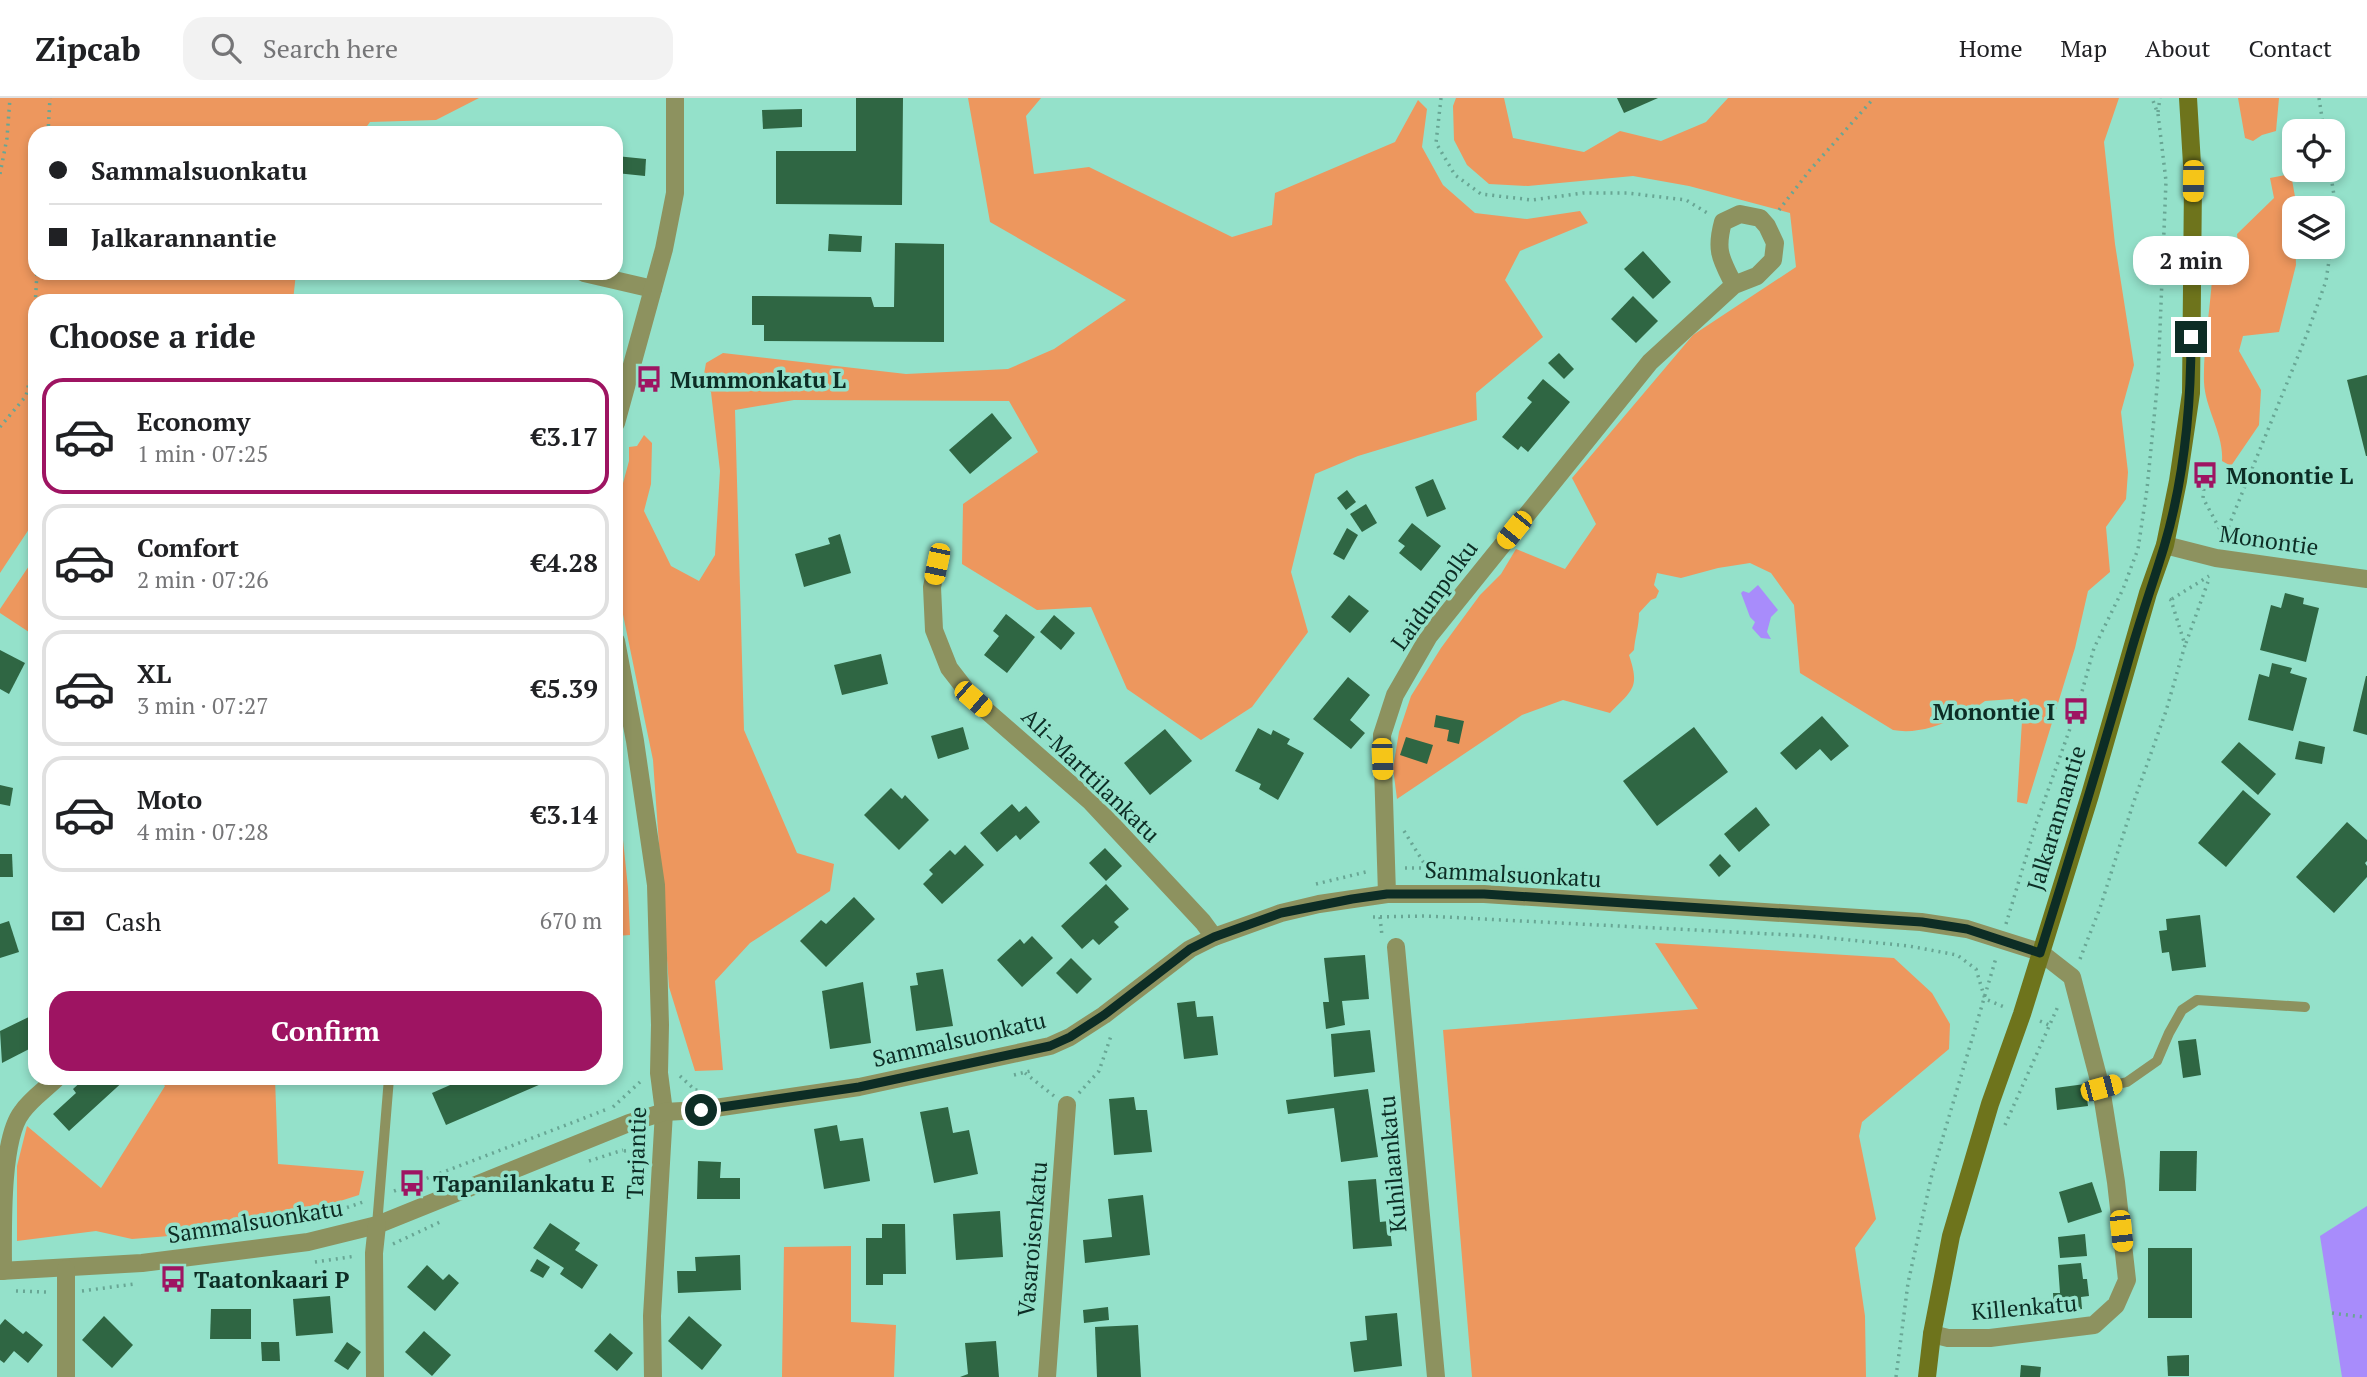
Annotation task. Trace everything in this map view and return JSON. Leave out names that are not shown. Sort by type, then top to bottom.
[{"type":"main road","name":"Jalkarannantie","points":[[1927,1377],[1932,1334],[1951,1236],[1990,1104],[2022,1014],[2090,795],[2148,593],[2165,545],[2191,393],[2193,181],[2188,98]]},
{"type":"street","points":[[623,398],[653,289],[675,193],[675,98]]},
{"type":"street","points":[[1734,285],[1722,261],[1717,242],[1723,222],[1740,215],[1760,218],[1767,226]]},
{"type":"street","name":"Laidunpolku","points":[[1387,894],[1382,735],[1395,695],[1429,636],[1650,362],[1734,285],[1757,276],[1773,260],[1775,243],[1767,226]]},
{"type":"street","points":[[614,280],[653,289]]},
{"type":"street","name":"Monontie","points":[[2165,545],[2216,558],[2367,579]]},
{"type":"street","name":"Ali-Marttilankatu","points":[[937,564],[932,587],[934,629],[949,668],[973,699],[1091,802],[1214,937]]},
{"type":"street","name":"Tarjantie","points":[[623,678],[656,885],[659,1073],[664,1112],[652,1316],[653,1377]]},
{"type":"street","name":"Sammalsuonkatu","points":[[1,1271],[66,1269],[250,1251],[308,1242],[377,1225],[629,1123],[664,1112],[701,1110],[859,1087],[1050,1046],[1070,1037],[1104,1015],[1190,949],[1214,937],[1281,913],[1319,904],[1387,894],[1484,894],[1922,922],[1967,929],[2040,953]]},
{"type":"street","name":"Kuhilaankatu","points":[[1396,947],[1436,1377]]},
{"type":"street","name":"Killenkatu","points":[[1932,1334],[1948,1338],[1990,1338],[2094,1325],[2116,1305],[2127,1280],[2116,1182],[2101,1088],[2072,977],[2040,953]]},
{"type":"street","points":[[1,1271],[6,1149],[12,1129],[22,1112],[50,1085]]},
{"type":"street","name":"Vasaroisenkatu","points":[[1047,1377],[1067,1105]]},
{"type":"street","points":[[375,1377],[374,1253],[377,1225]]},
{"type":"street","points":[[66,1269],[66,1377]]},
{"type":"lane","points":[[2101,1088],[2127,1082],[2157,1061],[2182,1010],[2197,1000],[2305,1006]]},
{"type":"lane","points":[[377,1225],[387,1085]]},
{"type":"path","points":[[0,174],[7,138],[10,98]]},
{"type":"path","points":[[48,126],[50,98]]},
{"type":"path","points":[[1441,98],[1436,143],[1455,175],[1481,194],[1532,200],[1583,193],[1627,193],[1685,200],[1723,222]]},
{"type":"path","points":[[1767,226],[1810,170],[1874,98]]},
{"type":"path","points":[[1896,1377],[1908,1283],[1932,1174],[2036,824],[2078,706],[2094,648],[2123,589],[2138,549],[2158,378],[2166,181],[2158,114],[2152,98]]},
{"type":"path","points":[[2158,114],[2160,98]]},
{"type":"path","points":[[2319,98],[2322,119]]},
{"type":"path","points":[[2185,645],[2224,537],[2307,334],[2326,281],[2329,259]]},
{"type":"path","points":[[0,427],[26,396],[28,389]]},
{"type":"path","points":[[2206,475],[2203,498],[2224,537]]},
{"type":"path","points":[[2171,600],[2209,579]]},
{"type":"path","points":[[1384,806],[1404,831],[1427,868],[1426,916],[1810,936],[1909,946],[1956,955],[1976,968],[1984,999]]},
{"type":"path","points":[[1310,885],[1386,867],[1427,868]]},
{"type":"path","points":[[1984,999],[2049,1025]]},
{"type":"path","points":[[309,1220],[379,1197],[614,1107],[643,1079],[659,1073],[677,1073],[695,1090],[708,1089]]},
{"type":"path","points":[[1025,1073],[1067,1105]]},
{"type":"path","points":[[2332,1313],[2363,1317]]},
{"type":"shaded area","points":[[0,98],[479,98],[436,120],[370,122],[367,126],[28,126],[28,280],[295,280],[294,294],[28,294],[28,531],[0,573]]},
{"type":"shaded area","points":[[968,98],[1041,98],[1026,116],[1034,174],[1089,167],[1232,237],[1272,225],[1275,193],[1395,142],[1418,100],[1427,109],[1422,147],[1443,185],[1475,213],[1527,219],[1580,211],[1588,223],[1520,251],[1505,280],[1543,337],[1476,393],[1477,420],[1358,456],[1315,474],[1291,572],[1308,632],[1252,707],[1201,740],[1127,689],[1091,607],[1037,610],[962,564],[963,504],[1038,452],[1009,401],[794,400],[735,410],[744,730],[797,853],[834,864],[830,891],[750,943],[715,981],[723,1070],[695,1071],[669,987],[653,760],[623,615],[623,483],[629,461],[629,447],[637,446],[644,435],[652,443],[651,484],[644,511],[671,566],[699,581],[715,555],[720,471],[711,392],[702,385],[706,363],[723,353],[906,374],[1008,369],[1054,349],[1126,300],[990,222]]},
{"type":"shaded area","points":[[1456,98],[1504,98],[1513,138],[1584,152],[1620,131],[1661,141],[1706,122],[1728,98],[2119,98],[2104,142],[2115,244],[2134,365],[2121,412],[2128,472],[2126,499],[2106,527],[2110,572],[2088,591],[2075,648],[2027,804],[2017,802],[2022,721],[2013,699],[1985,701],[1975,708],[1973,716],[1963,723],[1955,718],[1925,729],[1893,730],[1800,673],[1794,605],[1771,573],[1750,563],[1681,578],[1657,573],[1654,585],[1659,591],[1656,598],[1639,613],[1634,650],[1629,655],[1634,682],[1629,693],[1610,713],[1563,700],[1522,715],[1397,799],[1393,768],[1399,732],[1411,696],[1441,648],[1480,595],[1501,574],[1516,549],[1565,569],[1596,524],[1572,478],[1693,335],[1796,267],[1790,213],[1689,186],[1633,176],[1528,186],[1489,184],[1467,165],[1454,140],[1453,106]]},
{"type":"shaded area","points":[[2238,98],[2279,98],[2276,131],[2253,141],[2245,138]]},
{"type":"shaded area","points":[[2282,176],[2282,182],[2292,182],[2295,196],[2282,196],[2282,259],[2296,259],[2296,265],[2279,332],[2243,336],[2239,351],[2261,390],[2259,425],[2231,466],[2222,461],[2220,441],[2205,392],[2212,279],[2240,264],[2237,234],[2274,198],[2270,178]]},
{"type":"shaded area","points":[[28,567],[28,631],[0,613]]},
{"type":"shaded area","points":[[1758,585],[1778,610],[1771,617],[1767,632],[1771,639],[1761,638],[1752,628],[1755,622],[1750,617],[1741,593],[1749,593]]},
{"type":"shaded area","points":[[623,840],[628,888],[630,935],[623,936]]},
{"type":"shaded area","points":[[1655,943],[1894,958],[1932,993],[1950,1024],[1949,1049],[1862,1122],[1859,1136],[1876,1219],[1855,1248],[1865,1316],[1866,1377],[1472,1377],[1443,1030],[1698,1009]]},
{"type":"shaded area","points":[[275,1085],[278,1164],[364,1171],[359,1195],[296,1215],[219,1232],[132,1239],[96,1231],[17,1241],[17,1166],[27,1126],[101,1188],[165,1086]]},
{"type":"shaded area","points":[[2367,1206],[2367,1377],[2342,1377],[2320,1236]]},
{"type":"shaded area","points":[[851,1246],[851,1322],[896,1325],[894,1377],[782,1377],[784,1247]]},
{"type":"building","points":[[856,98],[903,98],[902,205],[776,204],[776,151],[856,151]]},
{"type":"building","points":[[1617,98],[1658,98],[1624,113]]},
{"type":"building","points":[[802,109],[802,127],[763,129],[762,110]]},
{"type":"building","points":[[623,157],[646,159],[645,176],[623,174]]},
{"type":"building","points":[[829,234],[862,236],[861,252],[828,251]]},
{"type":"building","points":[[895,243],[944,244],[944,342],[764,341],[764,325],[752,325],[752,296],[871,297],[874,307],[894,307]]},
{"type":"building","points":[[1643,251],[1671,282],[1653,299],[1624,269]]},
{"type":"building","points":[[1633,296],[1658,321],[1636,343],[1611,319]]},
{"type":"building","points":[[1559,353],[1574,369],[1564,379],[1548,363]]},
{"type":"building","points":[[2367,375],[2367,456],[2366,456],[2347,380]]},
{"type":"building","points":[[1543,379],[1570,402],[1528,452],[1521,446],[1518,450],[1502,437],[1532,402],[1527,398]]},
{"type":"building","points":[[992,413],[1012,438],[970,474],[949,450]]},
{"type":"building","points":[[1433,479],[1446,509],[1427,517],[1415,487]]},
{"type":"building","points":[[1347,490],[1356,502],[1346,510],[1337,498]]},
{"type":"building","points":[[1366,504],[1377,523],[1362,532],[1350,514]]},
{"type":"building","points":[[1412,523],[1441,546],[1421,571],[1399,553],[1405,546],[1398,541]]},
{"type":"building","points":[[1347,528],[1358,535],[1344,560],[1333,554]]},
{"type":"building","points":[[840,534],[851,573],[804,587],[795,554],[830,544],[828,538]]},
{"type":"building","points":[[2285,593],[2304,598],[2303,604],[2319,608],[2306,662],[2260,650],[2271,605],[2281,608]]},
{"type":"building","points":[[1349,595],[1369,611],[1350,633],[1331,617]]},
{"type":"building","points":[[1006,614],[1035,637],[1007,673],[984,655],[999,636],[993,631]]},
{"type":"building","points":[[1054,615],[1075,633],[1061,650],[1040,632]]},
{"type":"building","points":[[0,650],[25,663],[9,694],[0,689]]},
{"type":"building","points":[[881,654],[888,684],[842,695],[834,665]]},
{"type":"building","points":[[2272,663],[2292,668],[2290,673],[2307,678],[2293,731],[2248,720],[2259,674],[2269,677]]},
{"type":"building","points":[[2367,676],[2367,735],[2353,731]]},
{"type":"building","points":[[1348,677],[1370,695],[1350,720],[1365,733],[1351,749],[1313,719]]},
{"type":"building","points":[[1436,715],[1464,721],[1459,744],[1447,741],[1449,730],[1434,727]]},
{"type":"building","points":[[1822,716],[1849,746],[1831,761],[1820,749],[1796,770],[1780,753]]},
{"type":"building","points":[[963,727],[969,749],[938,759],[931,736]]},
{"type":"building","points":[[1694,727],[1728,772],[1657,826],[1623,781]]},
{"type":"building","points":[[1258,728],[1271,735],[1273,730],[1290,739],[1287,744],[1304,753],[1278,800],[1259,789],[1261,784],[1235,771]]},
{"type":"building","points":[[1165,729],[1192,761],[1150,795],[1124,763]]},
{"type":"building","points":[[1406,737],[1433,745],[1427,764],[1400,755]]},
{"type":"building","points":[[2299,741],[2325,747],[2322,764],[2295,759]]},
{"type":"building","points":[[2239,742],[2276,774],[2258,795],[2221,762]]},
{"type":"building","points":[[0,785],[13,788],[10,806],[0,804]]},
{"type":"building","points":[[891,788],[902,799],[905,795],[929,820],[899,850],[864,815]]},
{"type":"building","points":[[2243,790],[2271,814],[2226,867],[2198,843]]},
{"type":"building","points":[[1012,804],[1019,812],[1026,806],[1040,822],[1020,840],[1016,835],[997,852],[980,833]]},
{"type":"building","points":[[1756,807],[1770,825],[1739,852],[1724,834]]},
{"type":"building","points":[[2347,822],[2367,840],[2367,877],[2334,913],[2296,877]]},
{"type":"building","points":[[965,845],[984,865],[942,904],[923,884],[933,874],[929,870],[950,850],[955,855]]},
{"type":"building","points":[[1105,848],[1122,866],[1106,881],[1089,863]]},
{"type":"building","points":[[0,854],[12,854],[13,877],[0,877]]},
{"type":"building","points":[[1720,854],[1731,866],[1719,877],[1709,865]]},
{"type":"building","points":[[1106,884],[1129,909],[1114,922],[1119,927],[1099,945],[1093,939],[1082,949],[1061,926]]},
{"type":"building","points":[[854,897],[875,919],[826,967],[800,941],[821,920],[826,924]]},
{"type":"building","points":[[2200,915],[2206,967],[2172,971],[2169,952],[2162,953],[2159,931],[2167,930],[2166,919]]},
{"type":"building","points":[[9,921],[19,952],[0,958],[0,924]]},
{"type":"building","points":[[1032,936],[1053,958],[1022,987],[997,960],[1020,939],[1024,944]]},
{"type":"building","points":[[1365,955],[1369,999],[1342,1001],[1345,1025],[1326,1029],[1323,1002],[1329,1002],[1324,958]]},
{"type":"building","points":[[1071,958],[1092,979],[1077,994],[1056,973]]},
{"type":"building","points":[[943,969],[953,1026],[916,1031],[910,986],[918,985],[916,973]]},
{"type":"building","points":[[863,982],[871,1043],[830,1049],[822,991]]},
{"type":"building","points":[[1195,1001],[1197,1017],[1213,1016],[1218,1055],[1184,1059],[1177,1003]]},
{"type":"building","points":[[28,1017],[28,1050],[2,1063],[0,1031]]},
{"type":"building","points":[[1370,1030],[1375,1072],[1334,1077],[1331,1034]]},
{"type":"building","points":[[2196,1039],[2201,1075],[2183,1078],[2178,1041]]},
{"type":"building","points":[[2085,1084],[2088,1106],[2057,1110],[2055,1088]]},
{"type":"building","points":[[77,1085],[119,1085],[69,1131],[53,1114],[76,1093],[73,1089]]},
{"type":"building","points":[[450,1085],[539,1085],[446,1125],[432,1093]]},
{"type":"building","points":[[1368,1089],[1378,1157],[1341,1162],[1334,1108],[1288,1114],[1286,1100]]},
{"type":"building","points":[[1134,1097],[1136,1110],[1147,1110],[1152,1152],[1114,1155],[1109,1099]]},
{"type":"building","points":[[948,1107],[953,1133],[969,1130],[978,1174],[934,1183],[920,1112]]},
{"type":"building","points":[[837,1125],[840,1141],[863,1138],[870,1181],[824,1189],[814,1129]]},
{"type":"building","points":[[2160,1151],[2197,1151],[2196,1191],[2159,1191]]},
{"type":"building","points":[[698,1161],[721,1162],[720,1178],[740,1178],[740,1199],[697,1199]]},
{"type":"building","points":[[1376,1179],[1380,1222],[1389,1221],[1392,1246],[1353,1249],[1348,1181]]},
{"type":"building","points":[[2092,1182],[2102,1212],[2068,1223],[2059,1192]]},
{"type":"building","points":[[1143,1195],[1150,1255],[1085,1263],[1083,1240],[1112,1237],[1108,1199]]},
{"type":"building","points":[[1000,1211],[1003,1257],[956,1260],[953,1214]]},
{"type":"building","points":[[550,1223],[580,1243],[575,1250],[598,1265],[582,1289],[560,1274],[564,1268],[533,1248]]},
{"type":"building","points":[[882,1224],[905,1224],[906,1274],[883,1274],[883,1285],[866,1285],[866,1238],[882,1238]]},
{"type":"building","points":[[2085,1234],[2087,1256],[2060,1258],[2058,1237]]},
{"type":"building","points":[[2148,1248],[2192,1248],[2192,1318],[2148,1318]]},
{"type":"building","points":[[740,1255],[741,1290],[678,1293],[677,1271],[696,1271],[695,1257]]},
{"type":"building","points":[[537,1259],[550,1267],[543,1278],[530,1271]]},
{"type":"building","points":[[2081,1263],[2089,1296],[2081,1297],[2082,1309],[2054,1312],[2053,1293],[2060,1293],[2058,1265]]},
{"type":"building","points":[[427,1265],[443,1280],[449,1274],[459,1283],[435,1311],[407,1287]]},
{"type":"building","points":[[330,1296],[333,1333],[296,1336],[293,1299]]},
{"type":"building","points":[[1108,1307],[1109,1320],[1084,1323],[1083,1310]]},
{"type":"building","points":[[211,1309],[251,1309],[251,1339],[210,1339]]},
{"type":"building","points":[[1397,1313],[1402,1366],[1354,1372],[1350,1342],[1367,1340],[1365,1316]]},
{"type":"building","points":[[104,1316],[133,1345],[112,1368],[82,1340]]},
{"type":"building","points":[[689,1316],[722,1345],[702,1370],[668,1341]]},
{"type":"building","points":[[5,1319],[23,1334],[26,1331],[43,1345],[28,1363],[14,1351],[4,1363],[0,1360],[0,1325]]},
{"type":"building","points":[[1138,1325],[1141,1377],[1097,1377],[1095,1327]]},
{"type":"building","points":[[424,1331],[451,1355],[432,1376],[405,1352]]},
{"type":"building","points":[[610,1333],[633,1353],[617,1371],[594,1351]]},
{"type":"building","points":[[996,1341],[999,1377],[960,1377],[968,1374],[965,1343]]},
{"type":"building","points":[[261,1342],[279,1342],[280,1361],[262,1361]]},
{"type":"building","points":[[347,1342],[361,1352],[348,1370],[334,1361]]},
{"type":"building","points":[[2189,1355],[2189,1376],[2168,1376],[2167,1356]]},
{"type":"building","points":[[2021,1365],[2041,1367],[2040,1377],[2020,1377]]},
{"type":"place","name":"Mummonkatu L","points":[[649,379]]},
{"type":"place","name":"Monontie L","points":[[2205,475]]},
{"type":"place","name":"Monontie I","points":[[2076,711]]},
{"type":"place","name":"Tapanilankatu E","points":[[412,1183]]},
{"type":"place","name":"Taatonkaari P","points":[[173,1279]]},
{"type":"route","points":[[701,1110],[859,1087],[1050,1046],[1070,1037],[1104,1015],[1190,949],[1214,937],[1281,913],[1319,904],[1387,894],[1484,894],[1922,922],[1967,929],[2040,953],[2090,795],[2148,593],[2165,545],[2191,393],[2191,337]]}]
